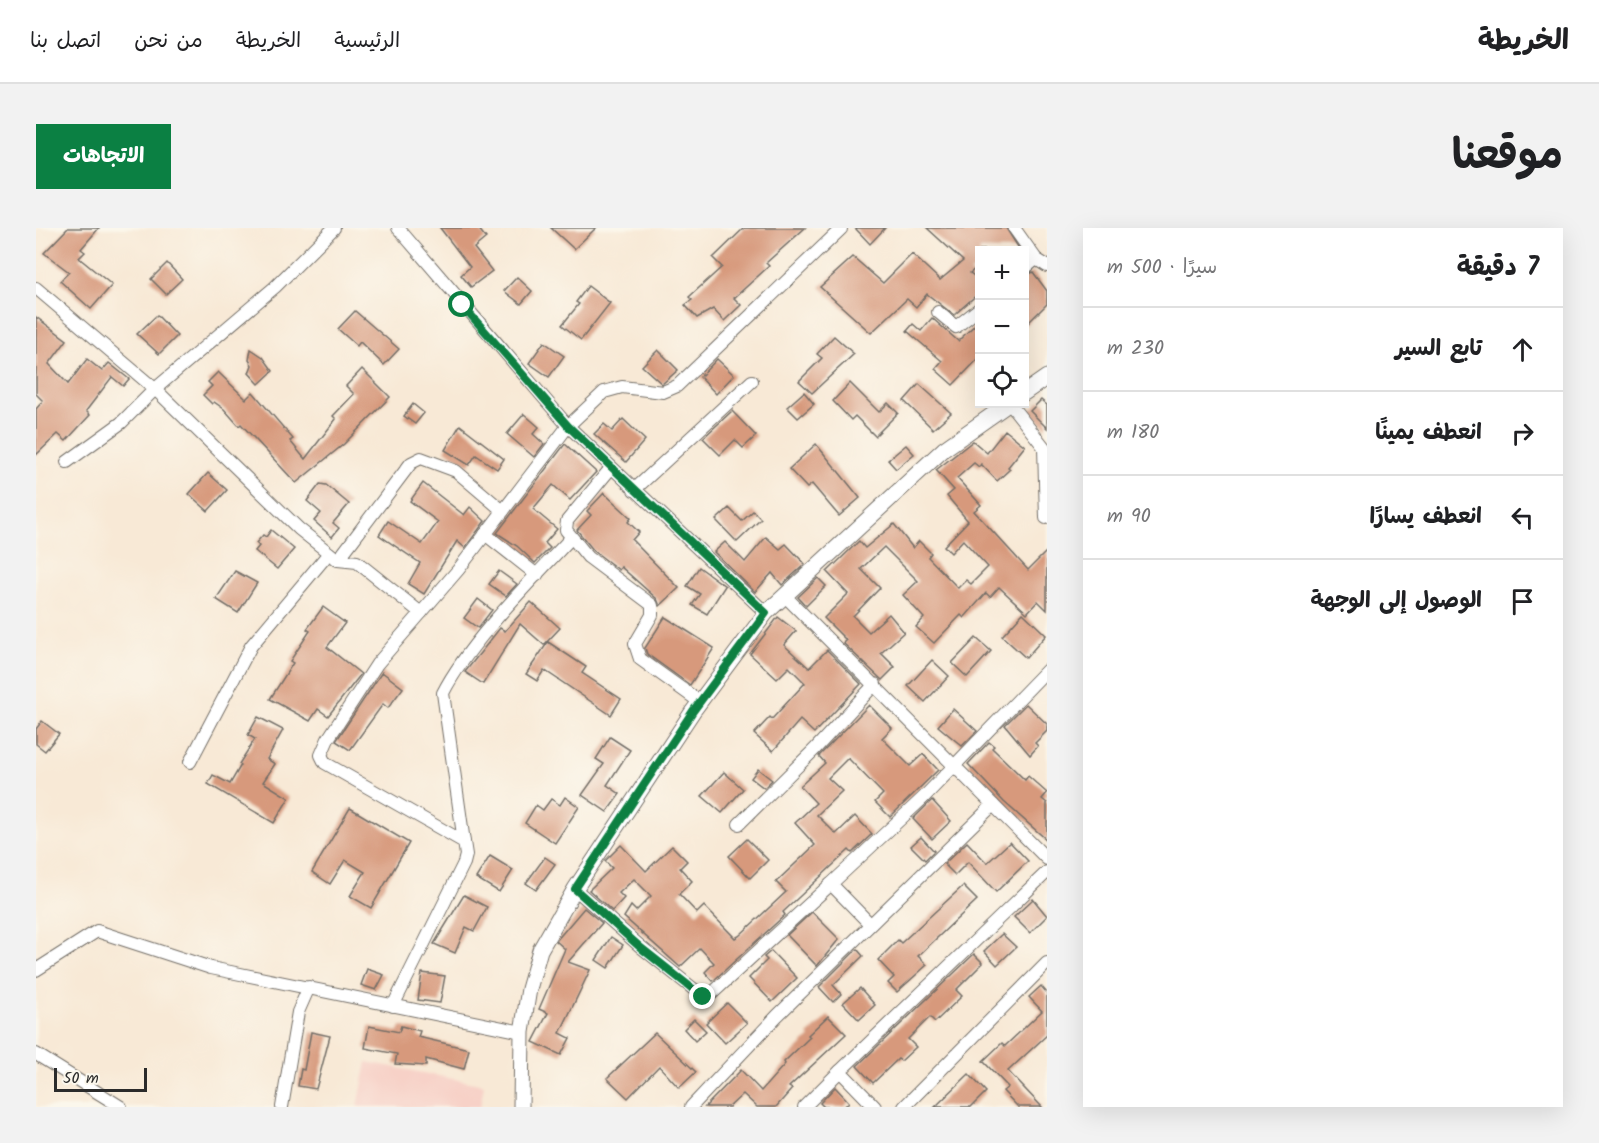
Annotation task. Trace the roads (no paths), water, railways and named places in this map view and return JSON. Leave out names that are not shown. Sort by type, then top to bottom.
[{"type":"street","points":[[67,462],[121,423],[155,389],[275,287],[334,228]]},
{"type":"street","points":[[398,228],[568,426],[766,613]]},
{"type":"street","points":[[1014,228],[1036,259],[1047,266]]},
{"type":"street","points":[[464,842],[322,759],[322,749],[328,739],[377,664],[485,534],[568,426],[604,392],[622,387],[663,392],[677,386],[841,229]]},
{"type":"street","points":[[1029,264],[1036,259]]},
{"type":"street","points":[[36,288],[155,389],[299,529],[334,557],[357,562],[421,613]]},
{"type":"street","points":[[938,312],[956,327],[975,312]]},
{"type":"street","points":[[1029,390],[1047,377]]},
{"type":"street","points":[[634,490],[752,381]]},
{"type":"street","points":[[521,1107],[522,1032],[529,989],[540,950],[575,889],[700,702],[766,613],[944,449],[1003,408]]},
{"type":"street","points":[[1012,408],[1044,447],[1046,518]]},
{"type":"street","points":[[190,762],[251,646],[334,557],[411,463],[421,458],[456,471],[503,511]]},
{"type":"street","points":[[611,468],[567,521],[566,530],[570,539],[588,557],[652,605],[652,615],[635,644],[640,659],[700,702]]},
{"type":"street","points":[[485,534],[537,575]]},
{"type":"street","points":[[393,1006],[466,855],[443,693],[463,663],[570,539]]},
{"type":"street","points":[[784,596],[875,684],[1047,859]]},
{"type":"street","points":[[575,889],[641,948],[706,999],[878,842],[1047,670]]},
{"type":"street","points":[[739,824],[875,684]]},
{"type":"street","points":[[691,1107],[777,1016],[993,805]]},
{"type":"street","points":[[804,1107],[1047,872]]},
{"type":"street","points":[[831,884],[870,924]]},
{"type":"street","points":[[36,969],[97,931],[211,968],[522,1032]]},
{"type":"street","points":[[904,1107],[1047,963]]},
{"type":"street","points":[[282,1107],[298,1012],[309,987]]},
{"type":"street","points":[[36,1054],[121,1107]]},
{"type":"street","points":[[840,1071],[875,1107]]}]
